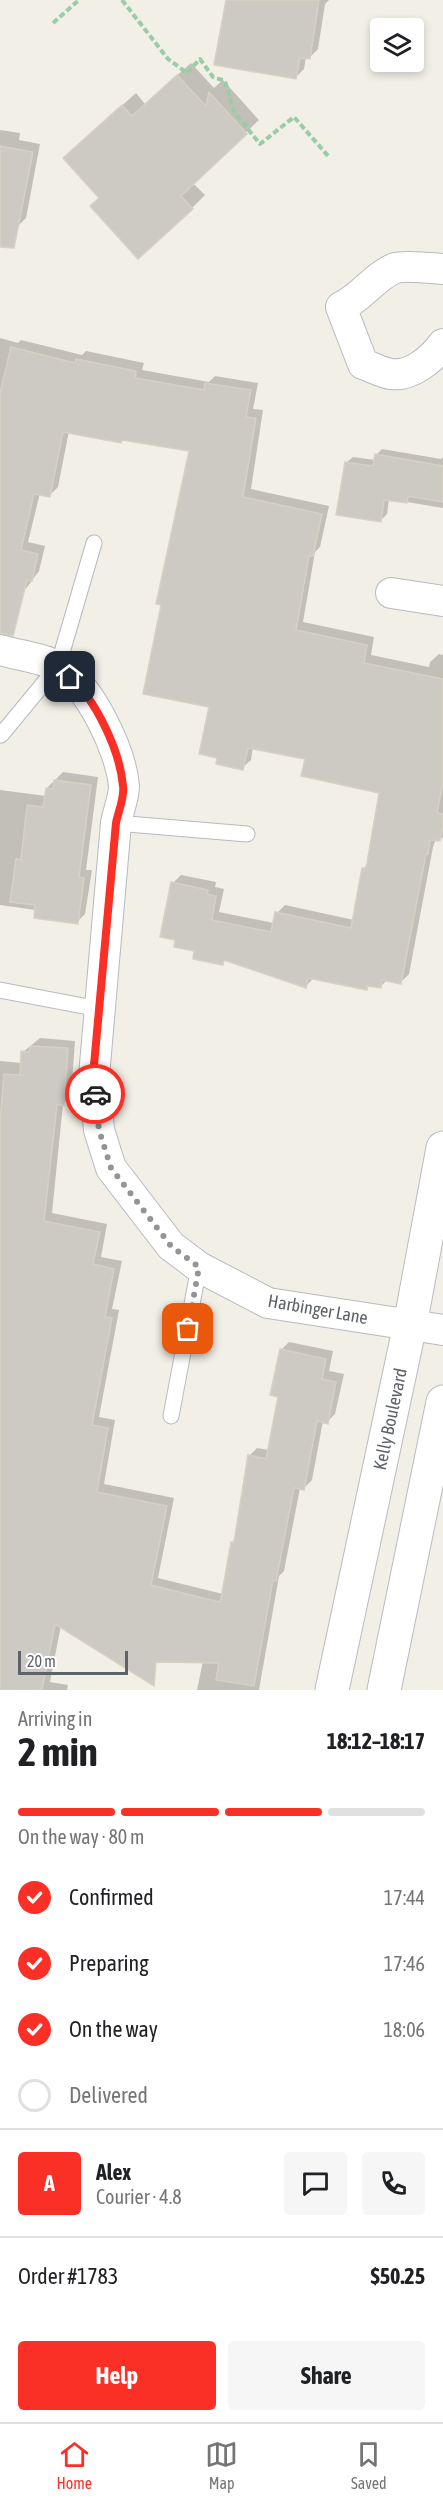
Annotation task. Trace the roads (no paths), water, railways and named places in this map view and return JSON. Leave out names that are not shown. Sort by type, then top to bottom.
[{"type":"main road","name":"Kelly Boulevard","points":[[332,1690],[410,1325],[443,1148]]},
{"type":"main road","points":[[384,1690],[443,1402]]},
{"type":"street","points":[[443,269],[396,268],[372,285],[355,301],[341,307],[363,364],[390,374],[406,374],[437,353],[443,344]]},
{"type":"street","points":[[391,593],[443,601]]},
{"type":"street","name":"Harbinger Lane","points":[[0,650],[58,666],[82,687],[104,725],[124,788],[116,823],[93,1076],[99,1130],[111,1168],[171,1246],[199,1267],[268,1303],[443,1330]]},
{"type":"lane","points":[[1,735],[58,666],[94,543]]},
{"type":"lane","points":[[116,823],[248,834]]},
{"type":"lane","points":[[0,990],[99,1009]]},
{"type":"lane","points":[[171,1416],[199,1267]]}]
